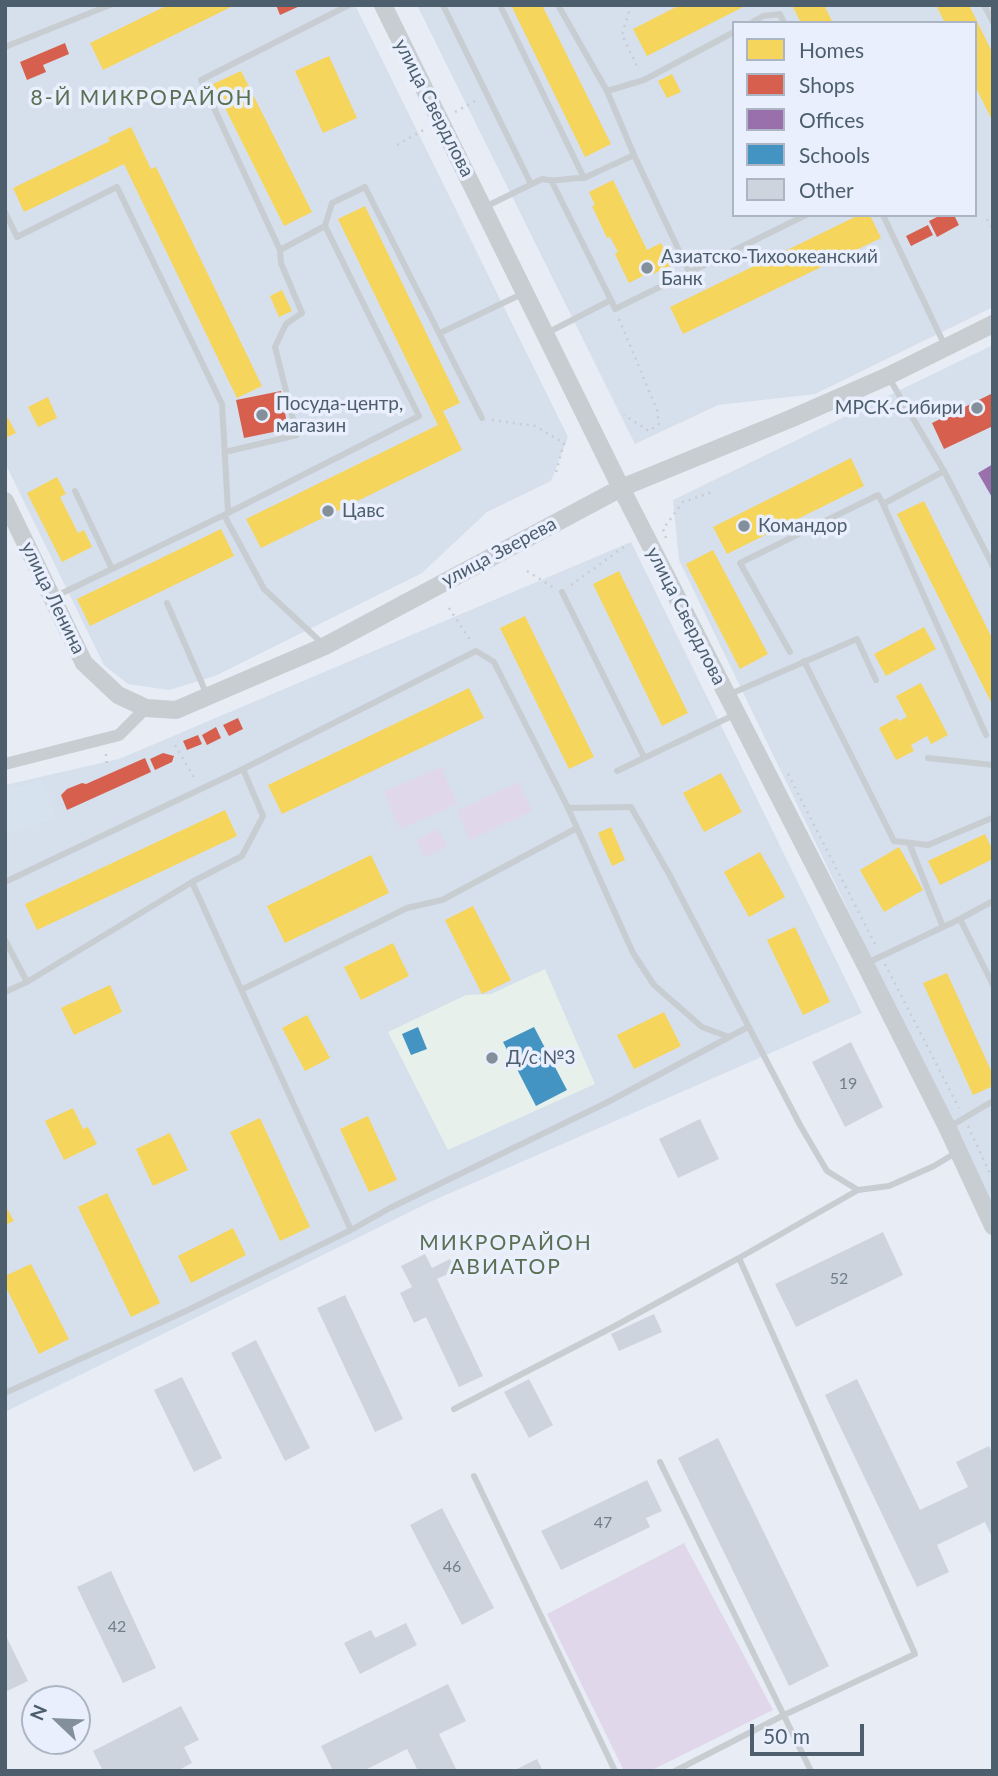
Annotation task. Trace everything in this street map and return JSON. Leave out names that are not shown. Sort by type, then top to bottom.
[{"type":"main road","name":"улица Свердлова","points":[[383,5],[544,334],[726,696],[865,964],[993,1226]]},
{"type":"main road","name":"улица Зверева","points":[[146,709],[176,710],[325,646],[621,488],[888,376],[993,324]]},
{"type":"main road","name":"улица Ленина","points":[[5,501],[84,663],[118,695],[146,709]]},
{"type":"street","points":[[5,764],[119,735],[146,709]]},
{"type":"lane","points":[[5,47],[110,5]]},
{"type":"lane","points":[[225,452],[297,435],[275,347],[286,324],[302,313],[282,263],[280,250],[201,80],[349,5]]},
{"type":"lane","points":[[443,5],[531,184]]},
{"type":"lane","points":[[500,5],[584,178]]},
{"type":"lane","points":[[558,5],[607,91],[689,272]]},
{"type":"lane","points":[[984,5],[993,22]]},
{"type":"lane","points":[[755,21],[764,16],[780,14],[783,21]]},
{"type":"lane","points":[[607,91],[644,80],[732,33]]},
{"type":"lane","points":[[484,208],[542,179],[552,182],[571,177],[584,178],[634,155]]},
{"type":"lane","points":[[552,182],[615,309],[802,217]]},
{"type":"lane","points":[[5,212],[18,237],[117,187],[222,404],[226,513],[264,589],[325,646]]},
{"type":"lane","points":[[52,598],[419,416],[325,226],[332,203],[365,187],[482,418]]},
{"type":"lane","points":[[884,217],[946,348]]},
{"type":"lane","points":[[280,250],[325,226]]},
{"type":"lane","points":[[440,333],[524,293]]},
{"type":"lane","points":[[544,334],[611,300]]},
{"type":"lane","points":[[888,376],[944,471],[993,566]]},
{"type":"lane","points":[[883,503],[944,471]]},
{"type":"lane","points":[[75,491],[112,569]]},
{"type":"lane","points":[[790,652],[740,563],[878,495],[986,735]]},
{"type":"lane","points":[[562,592],[644,757]]},
{"type":"lane","points":[[167,603],[207,697]]},
{"type":"lane","points":[[726,696],[857,639],[876,680]]},
{"type":"lane","points":[[5,883],[243,769],[477,651],[494,662],[568,808],[634,953],[654,985],[702,1027],[729,1037]]},
{"type":"lane","points":[[804,661],[894,841],[928,845],[992,818]]},
{"type":"lane","points":[[617,771],[736,714]]},
{"type":"lane","points":[[928,758],[993,765]]},
{"type":"lane","points":[[5,992],[27,982],[192,882],[242,856],[263,816],[243,769]]},
{"type":"lane","points":[[568,808],[631,807],[827,1171],[858,1190]]},
{"type":"lane","points":[[241,990],[407,908],[442,900],[577,828]]},
{"type":"lane","points":[[909,843],[943,927]]},
{"type":"lane","points":[[192,882],[351,1230]]},
{"type":"lane","points":[[865,964],[993,901]]},
{"type":"lane","points":[[960,919],[993,985]]},
{"type":"lane","points":[[5,940],[27,982]]},
{"type":"lane","points":[[5,1393],[186,1311],[351,1230],[390,1208],[606,1102],[748,1027]]},
{"type":"lane","points":[[947,1129],[993,1101]]},
{"type":"lane","points":[[454,1409],[613,1327],[858,1190],[889,1186],[958,1152]]},
{"type":"lane","points":[[675,1771],[784,1715],[915,1654],[739,1258]]},
{"type":"lane","points":[[660,1462],[811,1771]]},
{"type":"lane","points":[[474,1476],[615,1771]]},
{"type":"path","points":[[631,5],[622,35],[644,80]]},
{"type":"path","points":[[993,216],[987,219],[993,230]]},
{"type":"path","points":[[615,309],[657,410],[659,424],[649,431],[624,415]]},
{"type":"path","points":[[482,418],[535,426],[564,443],[556,472]]},
{"type":"path","points":[[667,539],[663,529],[682,502],[715,491]]},
{"type":"path","points":[[527,570],[562,592],[628,544]]},
{"type":"path","points":[[449,608],[477,651]]},
{"type":"path","points":[[175,745],[201,789]]},
{"type":"path","points":[[106,754],[107,767]]},
{"type":"shaded area","points":[[5,5],[355,5],[568,437],[551,481],[487,512],[422,573],[215,676],[169,690],[128,684],[104,665],[5,463]]},
{"type":"shaded area","points":[[417,5],[993,5],[993,307],[815,394],[718,405],[635,444]]},
{"type":"shaded area","points":[[993,345],[993,1210],[679,560],[673,500]]},
{"type":"shaded area","points":[[631,542],[862,1013],[432,1201],[5,1412],[5,785],[119,759]]},
{"type":"shaded area","points":[[441,767],[457,804],[400,829],[384,792]]},
{"type":"shaded area","points":[[42,780],[57,818],[5,834],[5,790]]},
{"type":"shaded area","points":[[518,782],[532,811],[470,840],[457,811]]},
{"type":"shaded area","points":[[438,829],[447,846],[425,857],[417,840]]},
{"type":"shaded area","name":"Д/с №3","points":[[545,969],[595,1084],[448,1150],[388,1032],[466,995],[491,994]]},
{"type":"shaded area","points":[[684,1543],[773,1710],[650,1771],[624,1771],[547,1614]]},
{"type":"building: Homes","points":[[168,5],[235,5],[103,70],[90,43]]},
{"type":"building: Homes","points":[[511,5],[542,5],[611,144],[585,157]]},
{"type":"building: Homes","points":[[680,5],[747,5],[647,56],[633,29]]},
{"type":"building: Homes","points":[[792,5],[824,5],[832,21],[800,21]]},
{"type":"building: Homes","points":[[936,5],[969,5],[977,21],[944,21]]},
{"type":"building: Homes","points":[[977,21],[993,54],[993,122],[977,90]]},
{"type":"building: Homes","points":[[329,56],[357,118],[323,133],[295,71]]},
{"type":"building: Homes","points":[[241,71],[312,212],[284,226],[213,84]]},
{"type":"building: Homes","points":[[672,74],[681,92],[667,98],[658,81]]},
{"type":"building: Homes","points":[[131,127],[151,169],[156,167],[262,386],[237,398],[124,164],[24,212],[13,188],[110,141],[108,138]]},
{"type":"building: Homes","points":[[613,180],[647,250],[661,243],[672,265],[653,274],[652,271],[629,283],[615,254],[618,252],[610,237],[607,238],[592,206],[595,205],[589,192]]},
{"type":"building: Homes","points":[[365,206],[460,403],[443,411],[462,450],[261,548],[246,519],[438,425],[338,219]]},
{"type":"building: Homes","points":[[855,217],[871,217],[881,238],[683,334],[670,307]]},
{"type":"building: Homes","points":[[282,290],[292,311],[279,317],[270,296]]},
{"type":"building: Homes","points":[[48,397],[57,418],[38,427],[28,407]]},
{"type":"building: Homes","points":[[8,418],[16,433],[5,438],[5,419]]},
{"type":"building: Homes","points":[[851,458],[864,486],[727,554],[713,527]]},
{"type":"building: Homes","points":[[57,477],[66,494],[60,497],[78,533],[84,530],[92,547],[62,562],[27,493]]},
{"type":"building: Homes","points":[[924,501],[993,640],[993,706],[897,514]]},
{"type":"building: Homes","points":[[221,529],[234,556],[90,626],[77,599]]},
{"type":"building: Homes","points":[[713,550],[768,654],[740,669],[686,564]]},
{"type":"building: Homes","points":[[619,571],[688,713],[662,726],[593,584]]},
{"type":"building: Homes","points":[[525,616],[594,757],[569,769],[500,628]]},
{"type":"building: Homes","points":[[924,627],[936,649],[886,676],[874,654]]},
{"type":"building: Homes","points":[[921,683],[948,735],[931,744],[927,736],[911,745],[914,751],[896,760],[879,728],[897,718],[899,721],[907,717],[896,696]]},
{"type":"building: Homes","points":[[469,688],[484,718],[282,814],[268,785]]},
{"type":"building: Homes","points":[[721,773],[742,812],[704,832],[683,793]]},
{"type":"building: Homes","points":[[225,810],[237,836],[37,930],[25,904]]},
{"type":"building: Homes","points":[[611,827],[625,860],[612,866],[598,833]]},
{"type":"building: Homes","points":[[985,834],[993,851],[993,859],[940,885],[928,861]]},
{"type":"building: Homes","points":[[899,847],[923,890],[884,912],[860,870]]},
{"type":"building: Homes","points":[[760,852],[785,897],[749,917],[724,872]]},
{"type":"building: Homes","points":[[371,855],[389,893],[285,943],[267,906]]},
{"type":"building: Homes","points":[[473,906],[511,980],[482,994],[445,920]]},
{"type":"building: Homes","points":[[795,927],[830,1002],[803,1015],[767,940]]},
{"type":"building: Homes","points":[[393,943],[409,976],[361,1000],[344,967]]},
{"type":"building: Homes","points":[[947,973],[993,1075],[993,1086],[973,1095],[923,983]]},
{"type":"building: Homes","points":[[110,985],[122,1012],[74,1035],[61,1008]]},
{"type":"building: Homes","points":[[664,1012],[681,1046],[634,1069],[617,1035]]},
{"type":"building: Homes","points":[[307,1015],[330,1058],[305,1071],[282,1028]]},
{"type":"building: Homes","points":[[73,1108],[83,1129],[88,1127],[97,1144],[64,1160],[45,1121]]},
{"type":"building: Homes","points":[[368,1116],[397,1180],[369,1192],[340,1129]]},
{"type":"building: Homes","points":[[260,1118],[310,1227],[280,1241],[230,1132]]},
{"type":"building: Homes","points":[[170,1133],[188,1170],[153,1186],[136,1149]]},
{"type":"building: Homes","points":[[107,1193],[160,1303],[131,1317],[78,1207]]},
{"type":"building: Homes","points":[[5,1205],[14,1221],[5,1225]]},
{"type":"building: Homes","points":[[233,1228],[246,1255],[191,1283],[178,1256]]},
{"type":"building: Homes","points":[[31,1264],[69,1339],[39,1354],[5,1285],[5,1276]]},
{"type":"building: Shops","points":[[276,5],[302,5],[280,15]]},
{"type":"building: Shops","points":[[65,43],[69,54],[43,65],[46,72],[27,80],[20,62]]},
{"type":"building: Shops","points":[[937,217],[955,217],[959,225],[937,237],[929,221]]},
{"type":"building: Shops","points":[[928,225],[933,235],[911,246],[906,236]]},
{"type":"building: Shops","name":"Посуда-центр, магазин","points":[[281,391],[288,429],[244,438],[236,400]]},
{"type":"building: Shops","name":"МРСК-Сибири","points":[[993,393],[993,426],[944,449],[932,423]]},
{"type":"building: Shops","points":[[238,718],[243,729],[229,736],[223,725]]},
{"type":"building: Shops","points":[[216,727],[221,738],[207,745],[202,735]]},
{"type":"building: Shops","points":[[198,735],[202,744],[187,750],[183,741]]},
{"type":"building: Shops","points":[[163,753],[174,756],[172,762],[155,770],[150,759]]},
{"type":"building: Shops","points":[[145,758],[151,772],[67,810],[61,795],[67,789],[86,784]]},
{"type":"building: Offices","points":[[993,464],[993,499],[978,473]]},
{"type":"building: Schools","points":[[418,1027],[427,1049],[411,1055],[402,1034]]},
{"type":"building: Schools","points":[[534,1027],[567,1090],[536,1106],[503,1042]]},
{"type":"building: Other","points":[[851,1042],[883,1107],[845,1127],[812,1062]]},
{"type":"building: Other","points":[[700,1119],[719,1159],[678,1178],[659,1139]]},
{"type":"building: Other","points":[[883,1232],[903,1275],[796,1327],[775,1284]]},
{"type":"building: Other","points":[[425,1254],[432,1268],[450,1259],[456,1270],[437,1279],[483,1376],[459,1387],[426,1317],[414,1323],[400,1293],[412,1287],[401,1266]]},
{"type":"building: Other","points":[[345,1295],[403,1419],[375,1432],[317,1308]]},
{"type":"building: Other","points":[[654,1314],[662,1332],[619,1351],[611,1334]]},
{"type":"building: Other","points":[[256,1340],[310,1448],[285,1461],[231,1353]]},
{"type":"building: Other","points":[[182,1377],[222,1458],[194,1472],[154,1390]]},
{"type":"building: Other","points":[[529,1379],[553,1425],[529,1438],[504,1392]]},
{"type":"building: Other","points":[[857,1379],[920,1510],[968,1487],[956,1462],[989,1446],[993,1455],[993,1539],[985,1522],[937,1545],[949,1572],[917,1587],[825,1395]]},
{"type":"building: Other","points":[[718,1438],[829,1666],[789,1686],[678,1458]]},
{"type":"building: Other","points":[[647,1480],[662,1511],[646,1518],[650,1527],[561,1570],[541,1531]]},
{"type":"building: Other","points":[[442,1508],[494,1608],[462,1625],[410,1525]]},
{"type":"building: Other","points":[[111,1571],[156,1668],[123,1683],[77,1587]]},
{"type":"building: Other","points":[[406,1623],[417,1645],[360,1674],[344,1643],[371,1630],[375,1638]]},
{"type":"building: Other","points":[[5,1634],[28,1681],[5,1692]]},
{"type":"building: Other","points":[[448,1684],[466,1721],[439,1734],[457,1771],[418,1771],[407,1749],[363,1771],[333,1771],[321,1746]]},
{"type":"building: Other","points":[[181,1706],[199,1740],[184,1747],[192,1763],[177,1771],[103,1771],[93,1751]]},
{"type":"building: Other","points":[[537,1759],[543,1771],[513,1771]]},
{"type":"place","name":"Азиатско-Тихоокеанский Банк","points":[[647,268]]},
{"type":"place","name":"МРСК-Сибири","points":[[977,408]]},
{"type":"place","name":"Посуда-центр, магазин","points":[[262,415]]},
{"type":"place","name":"Цавс","points":[[328,511]]},
{"type":"place","name":"Командор","points":[[744,526]]},
{"type":"place","name":"Д/с №3","points":[[492,1058]]},
{"type":"district","name":"8-Й МИКРОРАЙОН","points":[[142,98]]},
{"type":"district","name":"МИКРОРАЙОН АВИАТОР","points":[[506,1255]]}]
